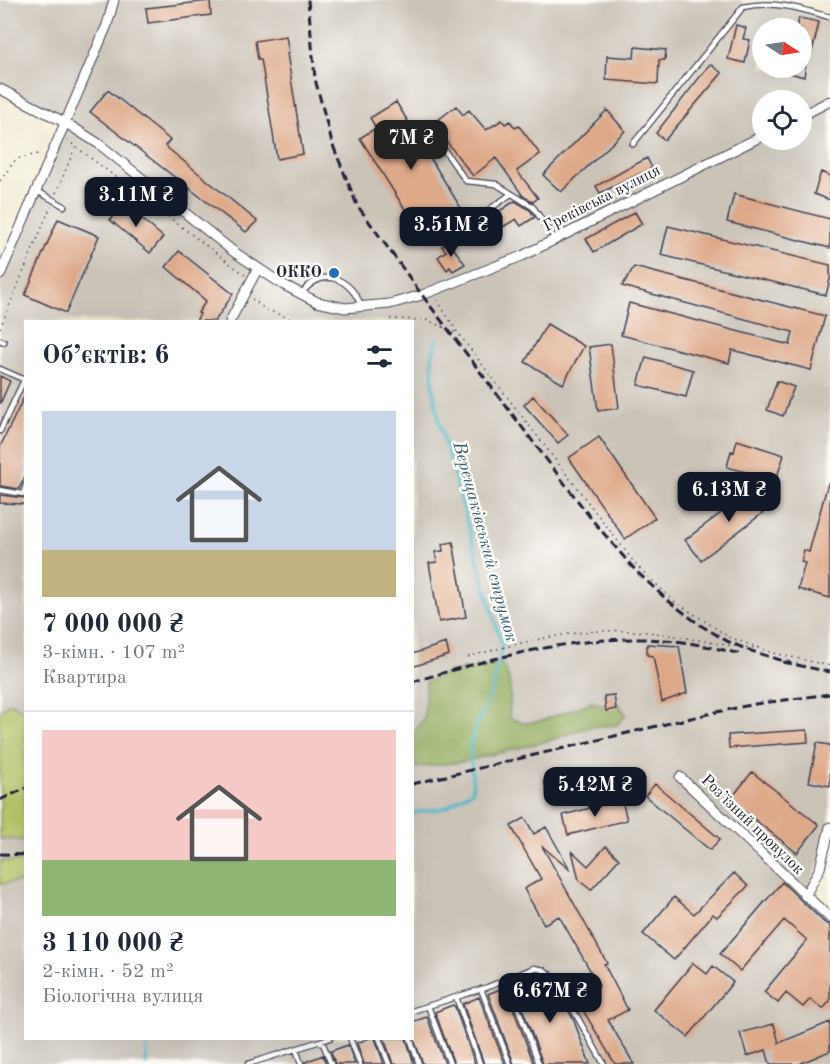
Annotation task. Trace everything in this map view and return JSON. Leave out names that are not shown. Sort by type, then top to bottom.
[{"type":"street","points":[[0,275],[107,25],[114,0]]},
{"type":"street","name":"Греківська вулиця","points":[[0,89],[66,123],[99,144],[234,252],[282,284],[331,306],[362,307],[390,304],[432,291],[522,256],[752,141]]},
{"type":"street","points":[[812,110],[830,101]]},
{"type":"street","points":[[231,320],[258,268]]},
{"type":"street","name":"Роз’їзний провулок","points":[[680,777],[830,918]]},
{"type":"street","points":[[805,896],[820,868],[830,827]]},
{"type":"lane","points":[[633,144],[743,7],[760,2],[779,3],[830,17]]},
{"type":"lane","points":[[430,130],[466,180],[496,184],[533,207],[555,240]]},
{"type":"lane","points":[[37,191],[64,206]]},
{"type":"lane","points":[[462,229],[511,194]]},
{"type":"lane","points":[[302,294],[316,279],[330,278],[350,288],[358,296],[362,307]]},
{"type":"lane","points":[[0,369],[24,380]]},
{"type":"lane","points":[[0,431],[24,382]]},
{"type":"lane","points":[[0,490],[23,494],[24,491]]},
{"type":"lane","points":[[414,1010],[481,989],[534,968],[543,970],[550,975],[604,1064]]},
{"type":"lane","points":[[507,979],[539,1064]]},
{"type":"lane","points":[[481,989],[510,1064]]},
{"type":"lane","points":[[456,997],[480,1064]]},
{"type":"lane","points":[[428,1006],[450,1064]]},
{"type":"lane","points":[[351,1040],[360,1064]]},
{"type":"lane","points":[[380,1040],[389,1064]]},
{"type":"lane","points":[[411,1040],[419,1064]]},
{"type":"lane","points":[[249,1064],[322,1041],[331,1064]]},
{"type":"lane","points":[[296,1049],[301,1064]]},
{"type":"lane","points":[[270,1057],[273,1064]]},
{"type":"path","points":[[61,135],[246,276]]},
{"type":"path","points":[[0,328],[75,147]]},
{"type":"path","points":[[0,181],[16,159],[55,149]]},
{"type":"path","points":[[432,291],[458,333],[637,566],[674,601],[729,637],[760,648],[830,666]]},
{"type":"path","points":[[245,293],[266,309],[294,320]]},
{"type":"path","points":[[390,319],[427,320],[458,333]]},
{"type":"path","points":[[468,657],[581,631],[643,632],[760,648]]},
{"type":"shaded area","points":[[0,0],[742,0],[744,6],[765,2],[830,20],[830,824],[824,851],[805,896],[830,917],[830,1064],[0,1064],[0,277],[66,124],[0,89]]},
{"type":"green space","points":[[500,662],[509,681],[509,718],[524,723],[541,721],[592,702],[603,705],[619,704],[626,715],[617,725],[589,727],[551,740],[462,762],[414,768],[414,733],[424,717],[426,681],[452,672]]},
{"type":"green space","points":[[10,702],[24,710],[24,840],[0,839],[0,711]]},
{"type":"green space","points":[[0,861],[24,862],[24,881],[0,884]]},
{"type":"building","points":[[210,1],[211,15],[148,23],[146,8]]},
{"type":"building","points":[[812,21],[819,22],[812,52]]},
{"type":"building","points":[[736,25],[746,28],[743,39],[750,40],[745,63],[728,59]]},
{"type":"building","points":[[286,36],[303,154],[277,159],[261,59],[258,59],[255,41]]},
{"type":"building","points":[[635,47],[666,50],[665,60],[659,60],[658,84],[606,80],[607,56],[634,58]]},
{"type":"building","points":[[710,64],[722,73],[665,140],[656,133]]},
{"type":"building","points":[[108,90],[170,140],[165,146],[257,221],[246,232],[90,112]]},
{"type":"building","points":[[396,102],[464,213],[423,238],[360,138],[376,128],[370,118]]},
{"type":"building","points":[[456,106],[463,115],[469,110],[486,130],[502,120],[505,124],[510,121],[515,128],[519,126],[540,154],[517,171],[538,198],[533,202],[523,196],[496,158],[473,176],[433,124]]},
{"type":"building","points":[[607,110],[625,131],[561,192],[543,175]]},
{"type":"building","points":[[647,158],[652,168],[600,193],[596,186]]},
{"type":"building","points":[[821,172],[830,176],[830,200],[814,194]]},
{"type":"building","points":[[734,194],[830,219],[830,248],[727,222]]},
{"type":"building","points":[[515,201],[530,210],[535,217],[521,226],[516,219],[503,227],[495,214]]},
{"type":"building","points":[[123,203],[163,237],[150,253],[110,220]]},
{"type":"building","points":[[635,212],[642,224],[594,252],[586,239]]},
{"type":"building","points":[[58,219],[99,236],[66,313],[25,295]]},
{"type":"building","points":[[668,226],[830,265],[830,280],[826,295],[661,255]]},
{"type":"building","points":[[449,242],[465,264],[453,271],[450,267],[447,270],[438,257],[446,251],[442,246]]},
{"type":"building","points":[[179,251],[233,294],[216,320],[197,320],[200,314],[198,313],[206,301],[166,267]]},
{"type":"building","points":[[634,267],[825,316],[811,370],[732,350],[729,363],[621,335],[629,303],[790,345],[793,332],[622,286]]},
{"type":"building","points":[[547,324],[584,346],[563,384],[525,362]]},
{"type":"building","points":[[611,344],[619,408],[598,411],[589,347]]},
{"type":"building","points":[[646,357],[693,370],[686,397],[638,385]]},
{"type":"building","points":[[0,376],[10,381],[0,404]]},
{"type":"building","points":[[777,381],[794,387],[783,416],[767,410]]},
{"type":"building","points":[[533,396],[568,435],[558,443],[524,405]]},
{"type":"building","points":[[24,397],[24,478],[19,489],[0,486],[0,447]]},
{"type":"building","points":[[599,437],[655,518],[625,539],[569,458]]},
{"type":"building","points":[[737,440],[784,455],[776,480],[727,467],[731,451],[734,452]]},
{"type":"building","points":[[828,483],[830,483],[830,598],[798,589],[805,563],[801,562],[804,550],[809,552]]},
{"type":"building","points":[[757,486],[772,506],[701,560],[685,540]]},
{"type":"building","points":[[0,495],[24,498],[24,504],[0,503]]},
{"type":"building","points":[[453,542],[466,617],[439,622],[429,563],[437,562],[435,552],[443,551],[442,544]]},
{"type":"building","points":[[446,643],[449,655],[414,666],[414,653]]},
{"type":"building","points":[[647,644],[679,646],[687,693],[662,702],[653,656],[647,655]]},
{"type":"building","points":[[614,695],[616,709],[606,711],[604,696]]},
{"type":"building","points":[[807,730],[808,742],[729,748],[728,735]]},
{"type":"building","points":[[817,743],[830,745],[830,786],[809,782]]},
{"type":"building","points":[[584,772],[587,783],[547,792],[544,781]]},
{"type":"building","points":[[752,772],[819,825],[797,853],[730,800]]},
{"type":"building","points":[[655,784],[720,839],[710,850],[645,796]]},
{"type":"building","points":[[622,800],[627,820],[568,835],[563,815]]},
{"type":"building","points":[[525,818],[534,834],[546,827],[571,871],[542,846],[607,963],[604,964],[628,1010],[608,1020],[634,1064],[615,1064],[577,1000],[599,986],[559,916],[544,924],[524,889],[541,879],[511,826]]},
{"type":"building","points":[[606,846],[619,859],[591,890],[579,880],[572,851],[588,866]]},
{"type":"building","points":[[734,873],[748,886],[717,917],[713,914],[674,960],[643,934],[674,897],[694,914]]},
{"type":"building","points":[[782,882],[825,923],[830,925],[830,1001],[823,1009],[810,999],[803,1007],[786,993],[778,1003],[764,992],[807,940],[784,920],[740,971],[720,954]]},
{"type":"building","points":[[693,963],[707,974],[713,966],[733,982],[688,1037],[654,1010]]},
{"type":"building","points":[[546,977],[559,1008],[566,1006],[574,1021],[590,1064],[543,1064],[513,983],[527,978],[529,983]]},
{"type":"building","points":[[505,987],[534,1064],[514,1064],[488,994]]},
{"type":"building","points":[[479,997],[505,1064],[484,1064],[463,1004]]},
{"type":"building","points":[[453,1005],[475,1064],[454,1064],[435,1012]]},
{"type":"building","points":[[427,1017],[445,1064],[423,1064],[414,1039],[414,1021]]},
{"type":"building","points":[[830,1022],[830,1051],[799,1064],[770,1064],[766,1050],[747,1056],[740,1033],[774,1024],[779,1043]]},
{"type":"building","points":[[376,1040],[384,1064],[364,1064],[357,1043]]},
{"type":"building","points":[[385,1040],[407,1040],[414,1064],[393,1064]]},
{"type":"building","points":[[348,1045],[355,1064],[335,1064],[331,1051]]},
{"type":"building","points":[[323,1055],[326,1064],[305,1064],[305,1062]]},
{"type":"waterway","name":"Верещаківський струмок","points":[[414,813],[445,808],[473,790],[470,746],[492,691],[502,646],[440,426],[433,387],[432,358],[437,338]]},
{"type":"waterway","name":"Верещаківський струмок","points":[[146,1064],[148,1040]]},
{"type":"railway","points":[[308,0],[315,79],[332,143],[357,205],[422,295],[593,521],[636,571],[666,599],[700,625],[748,650],[790,663]]},
{"type":"railway","points":[[414,681],[512,655],[546,648],[614,640],[649,639],[683,642],[742,654]]},
{"type":"railway","points":[[783,662],[830,672]]},
{"type":"railway","points":[[414,784],[712,713],[755,704],[830,694]]},
{"type":"railway","points":[[0,800],[24,789]]},
{"type":"railway","points":[[0,854],[24,855]]},
{"type":"place","name":"ОККО","points":[[334,273]]}]
